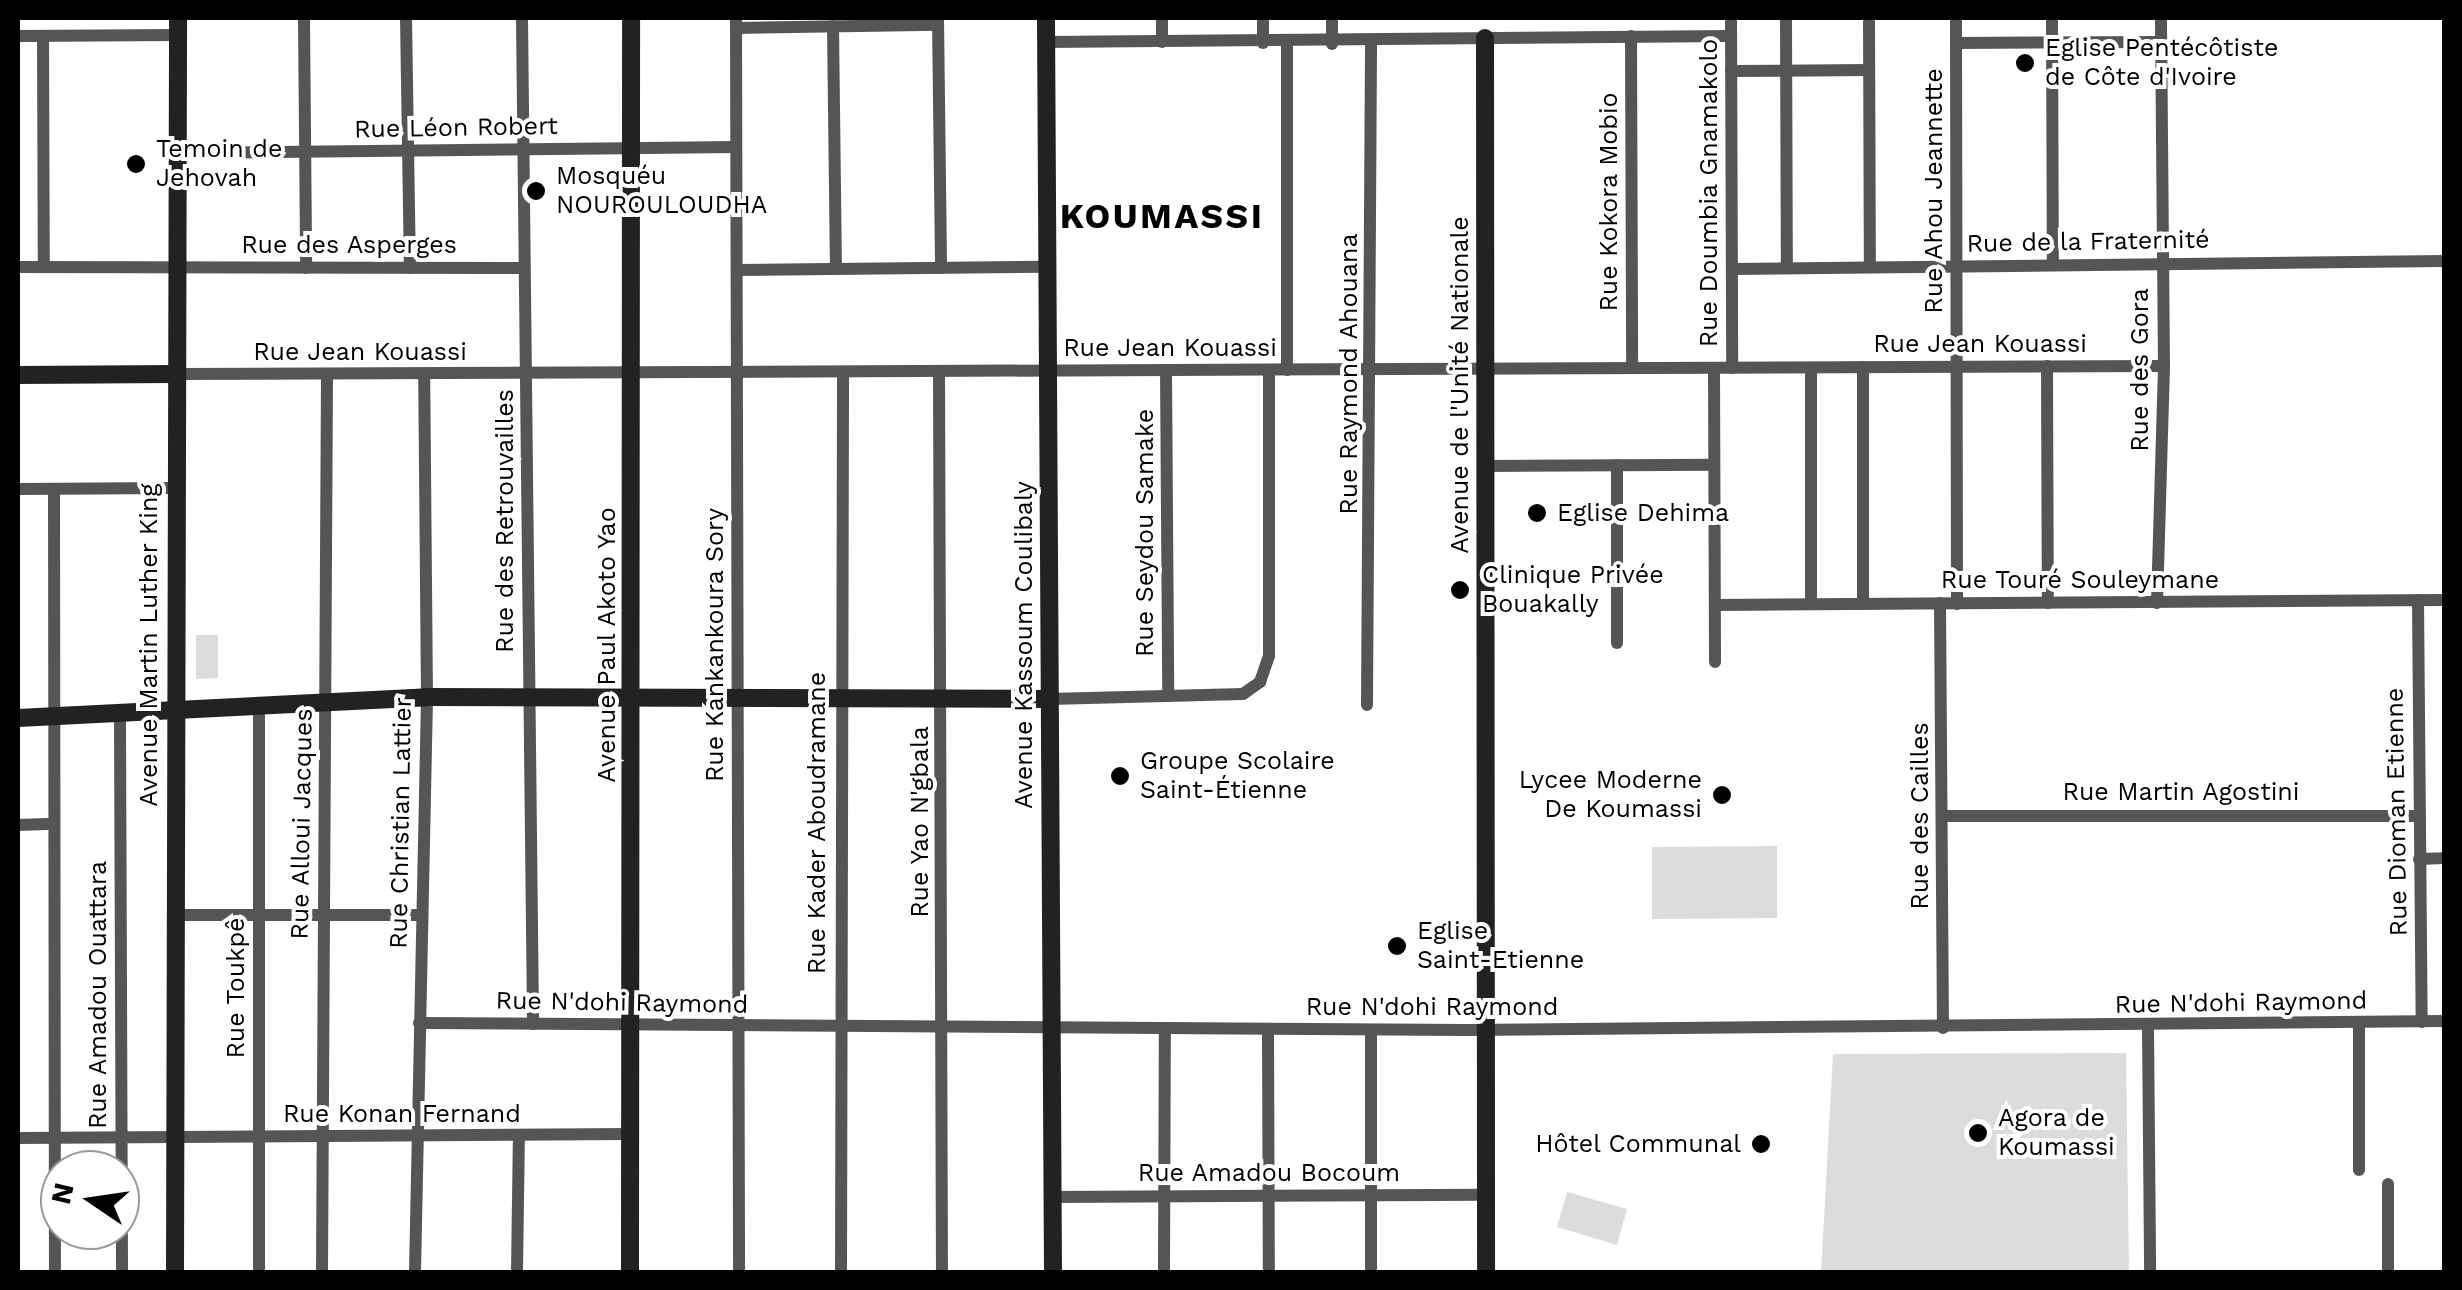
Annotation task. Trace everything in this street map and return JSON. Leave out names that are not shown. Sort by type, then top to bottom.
[{"type":"street","points":[[304,18],[306,268]]},
{"type":"street","points":[[406,18],[410,268]]},
{"type":"street","name":"Rue des Retrouvailles","points":[[522,18],[533,1024]]},
{"type":"street","name":"Avenue Paul Akoto Yao","points":[[630,1272],[634,147],[631,18]]},
{"type":"street","name":"Avenue Kassoum Coulibaly","points":[[1046,18],[1052,1272]]},
{"type":"street","points":[[1162,18],[1162,42]]},
{"type":"street","points":[[1263,18],[1263,43]]},
{"type":"street","points":[[1332,18],[1332,44]]},
{"type":"street","name":"Rue Doumbia Gnamakolo","points":[[1731,18],[1732,368]]},
{"type":"street","points":[[1786,18],[1787,268]]},
{"type":"street","points":[[1869,18],[1870,268]]},
{"type":"street","name":"Rue Ahou Jeannette","points":[[1956,18],[1958,604]]},
{"type":"street","points":[[2052,18],[2053,265]]},
{"type":"street","name":"Rue des Gora","points":[[2157,603],[2164,366],[2162,18]]},
{"type":"street","points":[[736,23],[833,26],[938,21],[941,268]]},
{"type":"street","name":"Rue Kankankoura Sory","points":[[736,23],[739,1272]]},
{"type":"street","points":[[18,36],[178,26]]},
{"type":"street","name":"Avenue Martin Luther King","points":[[175,1272],[172,713],[178,26]]},
{"type":"street","points":[[833,26],[836,269]]},
{"type":"street","points":[[43,36],[44,267]]},
{"type":"street","name":"Rue Kokora Mobio","points":[[1631,36],[1632,368]]},
{"type":"street","points":[[1046,42],[1371,44],[1485,38],[1731,36]]},
{"type":"street","name":"Avenue de l'Unité Nationale","points":[[1485,38],[1486,1272]]},
{"type":"street","points":[[1956,43],[2162,42]]},
{"type":"street","points":[[1287,43],[1287,370]]},
{"type":"street","name":"Rue Raymond Ahouana","points":[[1367,705],[1373,370],[1371,44]]},
{"type":"street","points":[[1731,71],[1869,70]]},
{"type":"street","name":"Rue Léon Robert","points":[[176,153],[736,147]]},
{"type":"street","name":"Rue de la Fraternité","points":[[1732,269],[2444,261]]},
{"type":"street","name":"Rue des Asperges","points":[[18,267],[522,268]]},
{"type":"street","points":[[736,270],[1047,267]]},
{"type":"street","points":[[2048,366],[2048,603]]},
{"type":"street","name":"Rue Jean Kouassi","points":[[176,374],[2164,366]]},
{"type":"street","points":[[1714,368],[1714,662]]},
{"type":"street","points":[[1811,368],[1811,604]]},
{"type":"street","points":[[1863,368],[1863,604]]},
{"type":"street","name":"Rue Seydou Samake","points":[[1166,370],[1168,696]]},
{"type":"street","points":[[18,718],[120,717],[259,702],[427,697],[838,701],[1243,694],[1260,682],[1269,656],[1268,370]]},
{"type":"street","name":"Rue Kader Aboudramane","points":[[841,1272],[838,701],[843,373]]},
{"type":"street","name":"Rue Yao N'gbala","points":[[940,373],[942,1272]]},
{"type":"street","points":[[18,375],[176,374]]},
{"type":"street","name":"Rue Christian Lattier","points":[[415,1272],[427,697],[424,374]]},
{"type":"street","name":"Rue Alloui Jacques","points":[[322,1272],[327,376]]},
{"type":"street","points":[[1485,466],[1714,464]]},
{"type":"street","points":[[1617,465],[1617,644]]},
{"type":"street","points":[[18,489],[175,488]]},
{"type":"street","points":[[54,489],[55,1272]]},
{"type":"street","name":"Rue Dioman Etienne","points":[[2418,600],[2422,1022]]},
{"type":"street","name":"Rue Touré Souleymane","points":[[1715,605],[2444,600]]},
{"type":"street","name":"Rue des Cailles","points":[[1940,603],[1943,1028]]},
{"type":"street","name":"Rue Toukpê","points":[[259,702],[260,1272]]},
{"type":"street","name":"Rue Amadou Ouattara","points":[[120,717],[122,1272]]},
{"type":"street","name":"Rue Martin Agostini","points":[[1942,816],[2419,816]]},
{"type":"street","points":[[18,825],[54,824]]},
{"type":"street","points":[[2420,859],[2444,858]]},
{"type":"street","points":[[173,915],[422,914]]},
{"type":"street","name":"Rue N'dohi Raymond","points":[[419,1023],[840,1029],[1486,1030],[2148,1028],[2444,1021]]},
{"type":"street","points":[[2358,1023],[2359,1170]]},
{"type":"street","points":[[2148,1028],[2150,1272]]},
{"type":"street","points":[[1164,1272],[1166,1029]]},
{"type":"street","points":[[1268,1030],[1268,1272]]},
{"type":"street","points":[[1371,1030],[1371,1272]]},
{"type":"street","name":"Rue Konan Fernand","points":[[18,1138],[631,1134]]},
{"type":"street","points":[[517,1272],[520,1135]]},
{"type":"street","points":[[2388,1184],[2388,1272]]},
{"type":"street","name":"Rue Amadou Bocoum","points":[[1052,1197],[1486,1194]]},
{"type":"shaded area","points":[[196,635],[218,635],[218,678],[196,679]]},
{"type":"shaded area","points":[[1777,846],[1777,918],[1652,919],[1652,847]]},
{"type":"shaded area","name":"Agora de Koumassi","points":[[2126,1053],[2129,1272],[1821,1272],[1833,1054]]},
{"type":"shaded area","points":[[1567,1192],[1627,1209],[1617,1245],[1557,1227]]},
{"type":"place","name":"Eglise Pentécôtiste de Côte d'Ivoire","points":[[2025,63]]},
{"type":"place","name":"Temoin de Jehovah","points":[[136,164]]},
{"type":"place","name":"Mosquéu NOUROULOUDHA","points":[[536,191]]},
{"type":"place","name":"Eglise Dehima","points":[[1537,513]]},
{"type":"place","name":"Clinique Privée Bouakally","points":[[1460,590]]},
{"type":"place","name":"Groupe Scolaire Saint-Étienne","points":[[1120,776]]},
{"type":"place","name":"Lycee Moderne De Koumassi","points":[[1722,795]]},
{"type":"place","name":"Eglise Saint-Etienne","points":[[1397,946]]},
{"type":"place","name":"Agora de Koumassi","points":[[1978,1133]]},
{"type":"place","name":"Hôtel Communal","points":[[1761,1144]]},
{"type":"district","name":"KOUMASSI","points":[[1162,216]]}]
